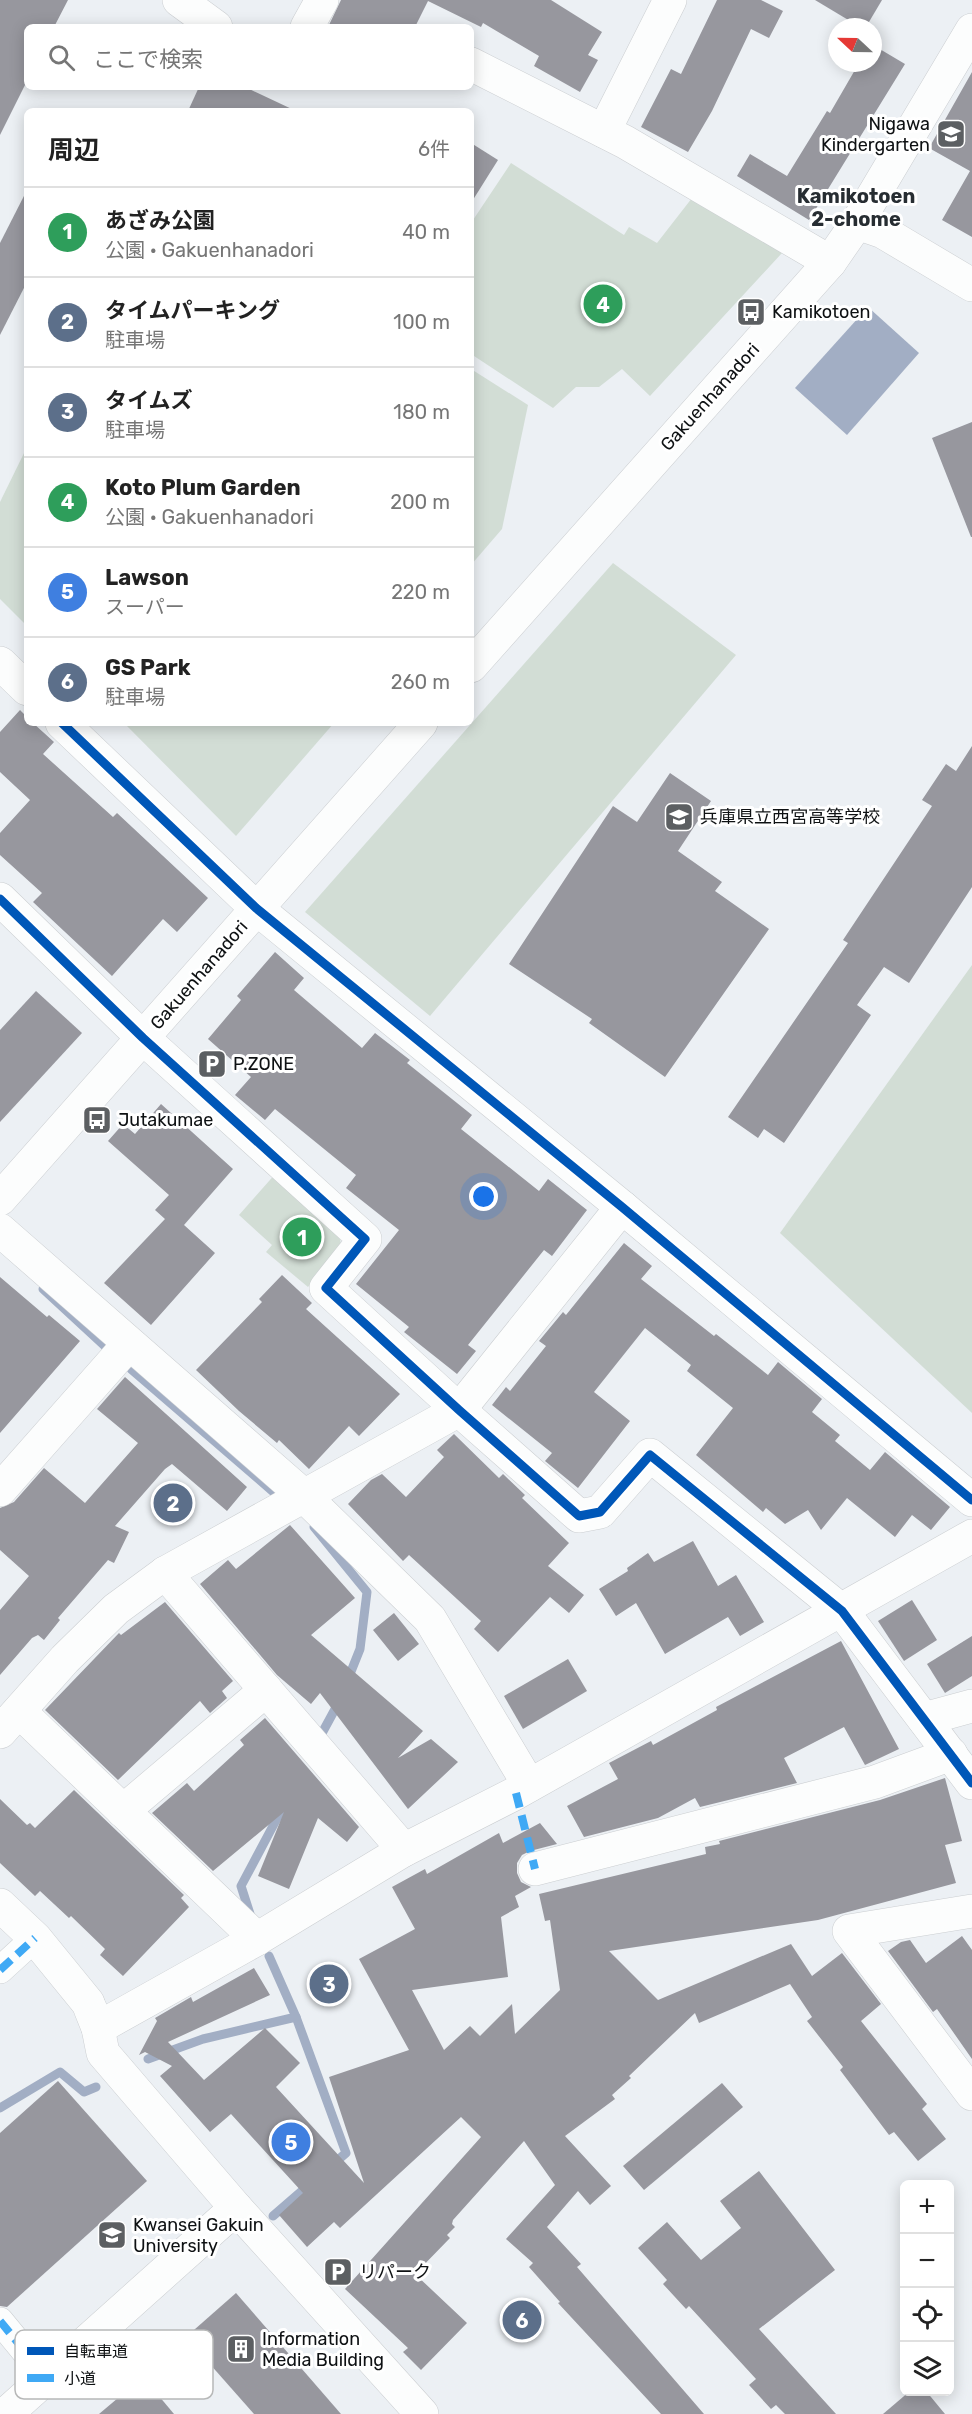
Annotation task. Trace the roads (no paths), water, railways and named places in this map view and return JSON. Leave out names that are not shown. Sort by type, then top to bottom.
[{"type":"street","points":[[179,0],[212,24]]},
{"type":"street","points":[[309,24],[322,0]]},
{"type":"street","points":[[604,131],[670,0]]},
{"type":"street","name":"Gakuenhanadori","points":[[474,663],[830,262],[857,223],[972,30]]},
{"type":"street","points":[[474,66],[604,131],[830,262]]},
{"type":"street","points":[[857,223],[883,232],[972,285]]},
{"type":"street","points":[[0,663],[24,686]]},
{"type":"street","points":[[66,726],[256,909],[622,1207],[972,1500]]},
{"type":"street","name":"Gakuenhanadori","points":[[0,1199],[418,726]]},
{"type":"street","points":[[0,899],[143,1038],[365,1239],[326,1288],[459,1410],[579,1516],[600,1512],[650,1455],[842,1611],[972,1783]]},
{"type":"street","points":[[257,1939],[123,1811],[10,1722],[65,1659],[116,1609],[165,1573],[459,1410],[622,1207]]},
{"type":"street","points":[[0,1230],[128,1345],[303,1495],[430,1619],[528,1785]]},
{"type":"street","points":[[0,1490],[128,1345]]},
{"type":"street","points":[[93,2016],[257,1939],[404,1850],[528,1785],[842,1611],[972,1536]]},
{"type":"street","points":[[165,1573],[404,1850]]},
{"type":"street","points":[[123,1811],[266,1690]]},
{"type":"street","points":[[924,1719],[972,1706]]},
{"type":"street","points":[[535,1869],[875,1782],[951,1755]]},
{"type":"street","points":[[0,1905],[35,1938],[93,2016],[103,2053],[236,2208],[422,2414]]},
{"type":"street","points":[[972,1911],[849,1931],[972,2094]]},
{"type":"street","points":[[0,1970],[35,1938]]},
{"type":"street","points":[[99,2330],[236,2208]]},
{"type":"street","points":[[0,2321],[15,2339]]},
{"type":"street","points":[[6,2414],[22,2399]]},
{"type":"water","points":[[868,307],[919,353],[847,435],[795,388]]},
{"type":"waterway","points":[[43,1289],[108,1349]]},
{"type":"waterway","points":[[131,1369],[277,1495]]},
{"type":"waterway","points":[[314,1527],[367,1592],[360,1649],[348,1679]]},
{"type":"waterway","points":[[321,1735],[340,1700]]},
{"type":"waterway","points":[[250,1914],[241,1886],[282,1809]]},
{"type":"waterway","points":[[148,2059],[203,2039],[296,2017],[269,1956]]},
{"type":"waterway","points":[[296,2017],[346,2153],[332,2165]]},
{"type":"waterway","points":[[0,2108],[60,2072],[84,2092],[96,2087]]},
{"type":"waterway","points":[[273,2216],[310,2184]]},
{"type":"place","name":"Nigawa Kindergarten","points":[[951,134]]},
{"type":"place","name":"Koto Plum Garden","points":[[603,304]]},
{"type":"place","name":"Kamikotoen","points":[[751,312]]},
{"type":"place","name":"兵庫県立西宮高等学校","points":[[679,817]]},
{"type":"place","name":"P.ZONE","points":[[212,1064]]},
{"type":"place","name":"Jutakumae","points":[[97,1120]]},
{"type":"place","name":"あざみ公園","points":[[302,1237]]},
{"type":"place","name":"タイムパーキング","points":[[173,1503]]},
{"type":"place","name":"タイムズ","points":[[329,1984]]},
{"type":"place","name":"Lawson","points":[[291,2142]]},
{"type":"place","name":"Kwansei Gakuin University","points":[[112,2235]]},
{"type":"place","name":"リパーク","points":[[338,2272]]},
{"type":"place","name":"GS Park","points":[[522,2320]]},
{"type":"place","name":"Information Media Building","points":[[241,2349]]},
{"type":"district","name":"Kamikotoen 2-chome","points":[[856,208]]}]
